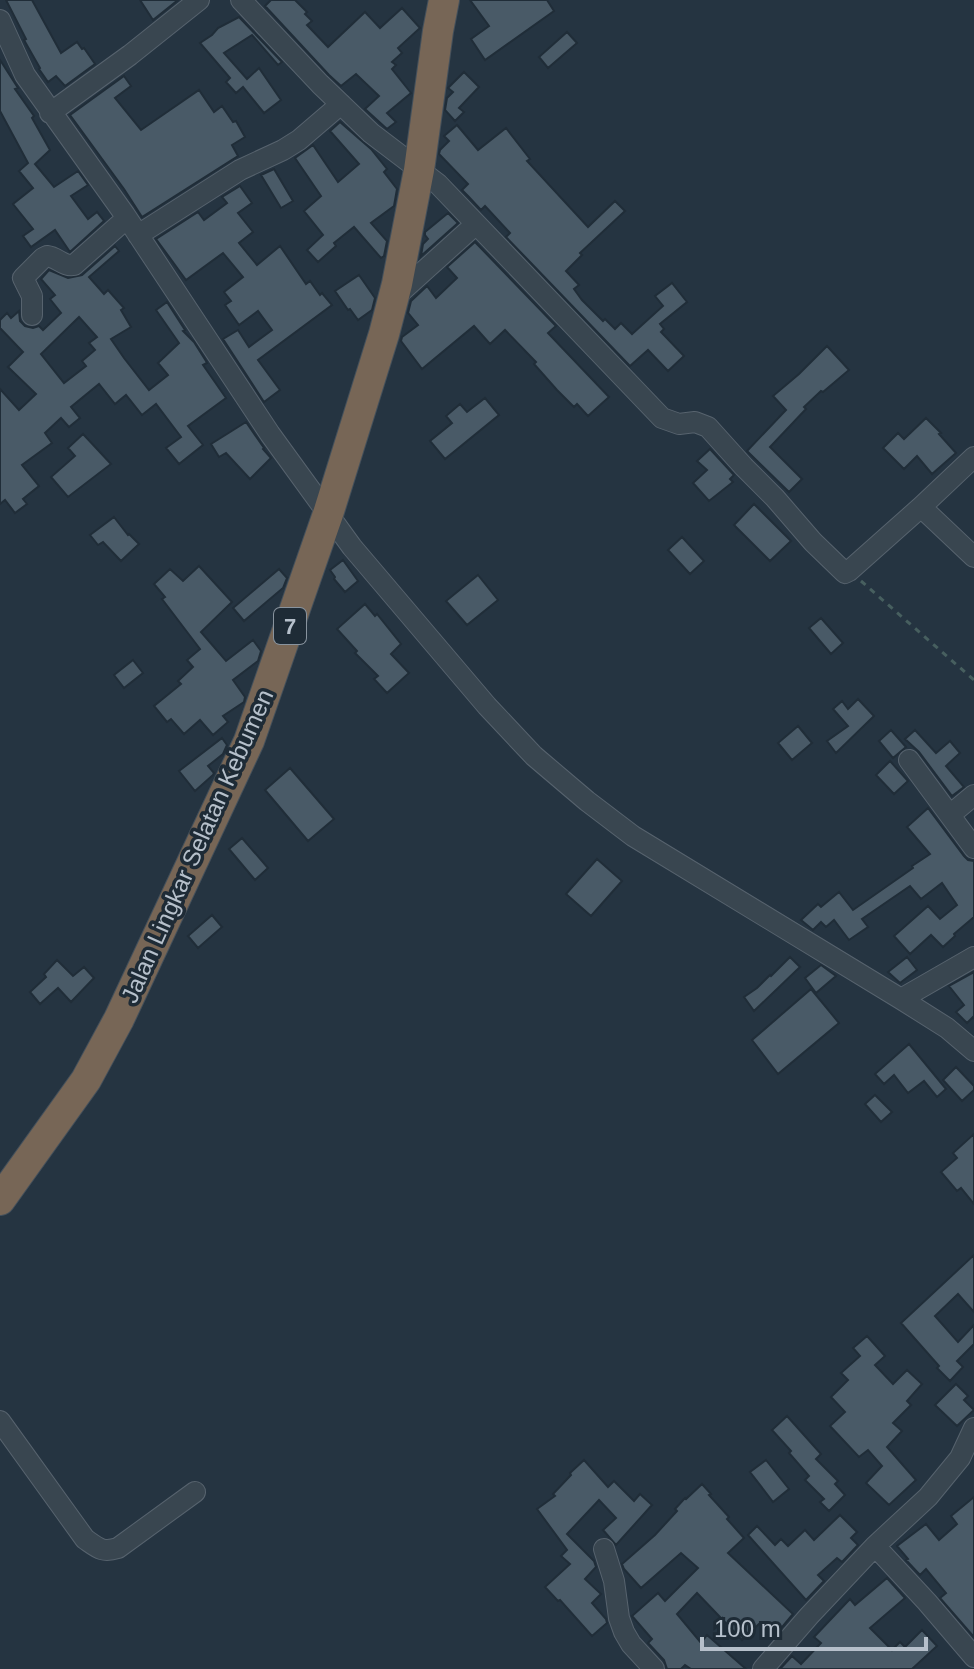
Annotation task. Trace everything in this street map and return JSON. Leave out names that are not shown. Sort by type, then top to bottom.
[{"type":"highway","name":"Jalan Lingkar Selatan Kebumen","points":[[0,1200],[86,1080],[119,1019],[249,741],[328,514],[384,334],[419,170],[444,0]]},
{"type":"street","points":[[50,113],[199,0]]},
{"type":"street","points":[[241,0],[371,133],[438,184],[662,418],[679,424],[695,422],[708,427],[845,573],[974,457]]},
{"type":"street","points":[[0,21],[25,75],[50,113],[133,226],[270,434],[328,514],[352,547],[487,706],[534,756],[633,836],[947,1028],[974,1051]]},
{"type":"street","points":[[32,315],[32,296],[23,278],[45,257],[74,265],[133,226],[291,145],[341,104]]},
{"type":"street","points":[[392,299],[476,224]]},
{"type":"street","points":[[921,507],[974,557]]},
{"type":"street","points":[[909,760],[974,848]]},
{"type":"street","points":[[950,815],[974,795]]},
{"type":"street","points":[[901,999],[974,957]]},
{"type":"street","points":[[0,1421],[69,1519],[97,1548],[107,1551],[118,1548],[195,1492]]},
{"type":"street","points":[[763,1669],[875,1546],[967,1463],[974,1428]]},
{"type":"street","points":[[875,1546],[974,1657]]},
{"type":"street","points":[[604,1549],[624,1632],[654,1669]]},
{"type":"path","points":[[849,571],[974,680]]},
{"type":"building","points":[[6,0],[32,0],[61,53],[77,42],[95,64],[65,86],[56,76],[48,82]]},
{"type":"building","points":[[140,0],[178,0],[153,20]]},
{"type":"building","points":[[271,0],[295,0],[312,21],[307,25],[328,47],[365,12],[380,28],[402,8],[420,28],[398,48],[402,53],[392,62],[396,65],[392,69],[411,93],[387,113],[396,122],[387,129],[365,109],[379,96],[356,74],[341,86],[329,75],[265,6]]},
{"type":"building","points":[[470,0],[547,0],[554,11],[485,60],[471,39],[489,26]]},
{"type":"building","points":[[239,17],[282,62],[278,65],[252,35],[224,53],[247,79],[259,68],[281,100],[264,113],[243,87],[236,93],[226,82],[230,78],[200,43],[218,28]]},
{"type":"building","points":[[567,32],[577,43],[548,68],[539,57]]},
{"type":"building","points":[[0,60],[34,116],[32,118],[50,150],[35,164],[54,187],[78,171],[88,185],[71,196],[88,219],[97,212],[104,221],[70,252],[55,230],[31,247],[23,236],[33,229],[13,204],[33,188],[19,171],[28,163],[0,111]]},
{"type":"building","points":[[464,72],[479,87],[459,108],[464,112],[455,121],[445,110],[447,98],[453,92],[448,88]]},
{"type":"building","points":[[124,76],[131,86],[115,98],[141,130],[199,90],[214,112],[222,106],[245,137],[232,145],[238,156],[142,217],[70,115]]},
{"type":"building","points":[[340,122],[371,149],[387,169],[384,172],[397,189],[394,206],[371,223],[387,241],[381,258],[354,227],[334,243],[336,246],[318,262],[307,250],[323,235],[304,211],[321,196],[295,158],[313,145],[338,182],[359,164],[330,131]]},
{"type":"building","points":[[457,125],[478,150],[506,128],[530,159],[527,161],[588,227],[615,201],[625,211],[580,253],[582,255],[566,271],[579,285],[574,289],[582,300],[603,321],[605,319],[615,329],[621,323],[632,334],[663,306],[655,296],[672,283],[687,302],[660,324],[664,329],[661,332],[684,356],[668,371],[648,350],[630,366],[506,237],[510,233],[485,206],[481,210],[462,190],[468,184],[439,154],[449,141],[444,136]]},
{"type":"building","points":[[274,169],[293,201],[281,208],[261,175]]},
{"type":"building","points":[[240,186],[252,203],[238,213],[253,232],[239,243],[257,265],[280,246],[306,284],[310,281],[332,305],[258,360],[280,390],[264,402],[223,339],[238,330],[249,347],[272,330],[258,311],[239,325],[225,305],[231,301],[224,292],[243,277],[223,253],[186,280],[156,239],[198,212],[204,220],[227,203],[222,197]]},
{"type":"building","points":[[448,213],[458,223],[421,256],[423,244],[428,239],[425,232]]},
{"type":"building","points":[[475,242],[556,326],[548,333],[609,397],[588,416],[557,390],[534,364],[536,362],[505,330],[490,344],[474,326],[422,369],[401,341],[418,325],[408,313],[411,301],[427,286],[436,298],[457,278],[447,267]]},
{"type":"building","points":[[115,246],[119,251],[89,277],[104,294],[108,290],[124,308],[121,310],[131,327],[111,339],[149,390],[168,375],[158,363],[179,343],[156,310],[167,302],[226,398],[188,426],[203,445],[179,464],[166,448],[181,437],[156,404],[142,415],[126,395],[115,404],[99,384],[71,407],[80,418],[69,427],[61,418],[45,433],[52,443],[22,465],[39,486],[23,499],[27,504],[15,513],[5,500],[0,504],[0,389],[19,410],[36,394],[8,367],[23,352],[0,328],[0,320],[7,313],[11,318],[19,311],[20,321],[25,326],[39,326],[43,330],[61,313],[50,299],[55,295],[41,279],[49,270],[68,278],[82,275]],"holes":[[[79,317],[97,337],[89,343],[95,350],[82,361],[86,366],[64,383],[41,354]]]},
{"type":"building","points":[[359,275],[375,298],[372,310],[358,320],[335,291]]},
{"type":"building","points":[[827,346],[849,370],[804,407],[806,409],[770,447],[802,479],[789,492],[747,451],[786,410],[773,396]]},
{"type":"building","points":[[485,398],[499,415],[445,459],[430,441],[452,423],[446,416],[460,404],[467,412]]},
{"type":"building","points":[[926,418],[956,453],[932,474],[917,456],[904,469],[883,448],[898,433],[904,439]]},
{"type":"building","points":[[246,422],[271,458],[250,479],[226,453],[219,457],[211,444]]},
{"type":"building","points":[[83,434],[111,464],[68,497],[51,477],[75,456],[68,448]]},
{"type":"building","points":[[710,449],[734,475],[730,479],[733,482],[709,501],[693,483],[707,470],[697,461]]},
{"type":"building","points":[[754,504],[791,541],[770,561],[734,525]]},
{"type":"building","points":[[114,517],[139,544],[121,561],[103,542],[98,545],[90,535]]},
{"type":"building","points":[[682,537],[704,561],[690,574],[668,550]]},
{"type":"building","points":[[343,560],[358,581],[345,592],[330,570]]},
{"type":"building","points":[[199,566],[232,602],[201,632],[226,661],[253,640],[261,651],[258,661],[233,680],[245,697],[244,702],[223,716],[228,722],[213,735],[200,720],[184,734],[171,719],[167,722],[154,706],[181,684],[178,681],[193,667],[187,660],[200,649],[154,584],[170,569],[183,581]]},
{"type":"building","points":[[279,569],[287,578],[283,588],[244,621],[233,608]]},
{"type":"building","points":[[478,575],[498,600],[467,625],[446,601]]},
{"type":"building","points":[[365,604],[401,644],[391,654],[409,673],[387,693],[374,679],[378,676],[337,629]]},
{"type":"building","points":[[821,618],[843,643],[831,654],[809,628]]},
{"type":"building","points":[[133,660],[143,673],[124,688],[114,675]]},
{"type":"building","points":[[858,699],[874,716],[836,753],[827,741],[848,726],[833,709],[842,701],[848,709]]},
{"type":"building","points":[[798,726],[812,743],[792,760],[778,743]]},
{"type":"building","points":[[891,730],[906,747],[893,758],[879,741]]},
{"type":"building","points":[[915,730],[936,753],[950,741],[960,753],[946,766],[964,787],[952,796],[919,752],[905,739]]},
{"type":"building","points":[[222,738],[227,745],[223,754],[208,766],[213,775],[195,791],[179,771]]},
{"type":"building","points":[[890,761],[908,781],[894,794],[876,775]]},
{"type":"building","points":[[290,768],[334,819],[308,841],[265,790]]},
{"type":"building","points":[[928,808],[964,856],[974,861],[974,917],[943,947],[931,935],[910,954],[894,936],[928,906],[940,919],[957,905],[942,883],[921,899],[910,886],[862,919],[868,927],[849,940],[834,920],[826,927],[821,922],[813,930],[801,920],[818,904],[821,907],[839,892],[853,910],[930,854],[907,827]]},
{"type":"building","points":[[242,838],[268,868],[255,880],[229,849]]},
{"type":"building","points":[[597,859],[622,881],[591,916],[566,894]]},
{"type":"building","points":[[212,915],[222,927],[198,948],[188,936]]},
{"type":"building","points":[[790,957],[800,967],[754,1011],[744,997]]},
{"type":"building","points":[[907,957],[917,970],[900,983],[888,972]]},
{"type":"building","points":[[57,960],[73,976],[84,967],[94,978],[71,1002],[58,988],[40,1004],[30,992],[46,977],[44,974]]},
{"type":"building","points":[[821,965],[836,976],[816,993],[805,978]]},
{"type":"building","points":[[974,972],[974,1018],[967,1023],[956,1012],[964,1005],[949,986]]},
{"type":"building","points":[[811,989],[839,1023],[778,1074],[752,1040]]},
{"type":"building","points":[[909,1044],[946,1089],[937,1097],[924,1081],[908,1093],[894,1075],[884,1084],[875,1074]]},
{"type":"building","points":[[956,1067],[974,1086],[974,1090],[962,1101],[943,1080]]},
{"type":"building","points":[[875,1095],[892,1112],[881,1122],[865,1104]]},
{"type":"building","points":[[974,1134],[974,1204],[961,1188],[957,1191],[941,1172],[957,1158],[953,1153]]},
{"type":"building","points":[[974,1255],[974,1312],[958,1294],[935,1316],[958,1342],[974,1325],[974,1344],[957,1361],[963,1367],[950,1381],[901,1323]]},
{"type":"building","points":[[867,1336],[885,1356],[875,1365],[893,1384],[907,1370],[922,1384],[907,1401],[911,1405],[893,1423],[902,1431],[887,1447],[916,1480],[889,1505],[866,1483],[882,1466],[868,1450],[859,1457],[830,1426],[845,1412],[831,1397],[848,1380],[841,1373],[860,1356],[853,1348]]},
{"type":"building","points":[[956,1384],[968,1396],[964,1400],[974,1410],[957,1426],[935,1405]]},
{"type":"building","points":[[787,1416],[821,1454],[816,1459],[838,1481],[835,1484],[845,1495],[829,1511],[820,1502],[824,1499],[805,1480],[809,1476],[772,1430]]},
{"type":"building","points":[[584,1460],[608,1487],[614,1481],[634,1501],[640,1494],[652,1505],[616,1545],[603,1530],[616,1518],[599,1500],[567,1534],[594,1561],[596,1567],[585,1579],[601,1594],[592,1603],[607,1623],[592,1636],[545,1587],[570,1564],[561,1556],[567,1550],[537,1509],[555,1496],[553,1494]]},
{"type":"building","points":[[766,1460],[789,1489],[773,1502],[750,1472]]},
{"type":"building","points":[[702,1484],[744,1538],[728,1553],[793,1614],[773,1638],[760,1623],[742,1640],[697,1593],[677,1614],[701,1643],[707,1635],[746,1669],[691,1669],[685,1665],[681,1669],[667,1669],[664,1660],[648,1643],[652,1639],[632,1616],[658,1593],[665,1601],[698,1568],[681,1553],[641,1588],[622,1564],[655,1535],[685,1498]]},
{"type":"building","points":[[974,1497],[974,1637],[940,1598],[946,1593],[926,1569],[920,1575],[897,1546],[926,1524],[939,1540],[957,1524],[951,1516]]},
{"type":"building","points":[[840,1515],[857,1532],[851,1538],[858,1545],[842,1562],[837,1558],[818,1575],[824,1581],[806,1600],[748,1535],[757,1526],[775,1545],[781,1539],[788,1546],[805,1530],[814,1540]]},
{"type":"building","points":[[887,1578],[905,1598],[870,1628],[892,1650],[900,1642],[905,1647],[922,1630],[937,1646],[912,1669],[780,1669],[792,1656],[801,1664],[821,1643],[814,1637],[850,1599],[855,1605]]}]
